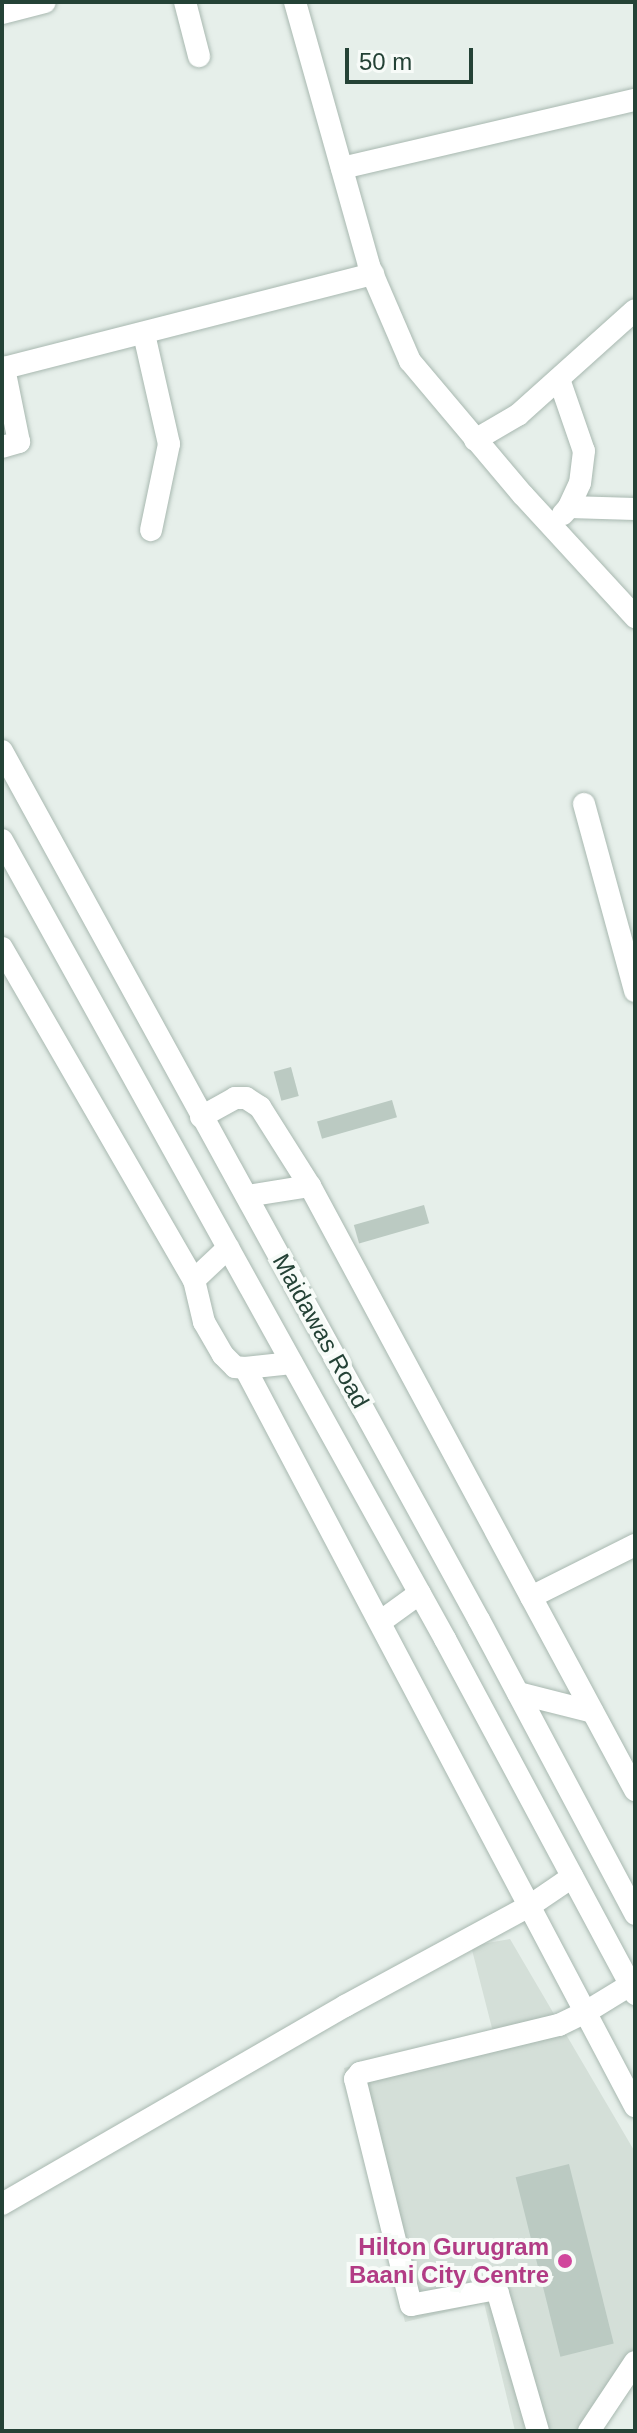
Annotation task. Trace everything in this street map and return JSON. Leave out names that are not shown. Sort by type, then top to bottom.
[{"type":"street","points":[[2,13],[45,2]]},
{"type":"street","points":[[185,2],[199,56]]},
{"type":"street","points":[[295,2],[373,274],[410,361],[551,527],[635,617]]},
{"type":"street","points":[[342,168],[635,100]]},
{"type":"street","points":[[2,447],[19,442],[3,364],[144,334],[373,274]]},
{"type":"street","points":[[475,440],[518,415],[635,310]]},
{"type":"street","points":[[144,334],[169,444],[151,530]]},
{"type":"street","points":[[551,527],[569,507],[580,483],[584,451],[559,379]]},
{"type":"street","points":[[569,507],[629,513]]},
{"type":"street","name":"Maidawas Road","points":[[2,751],[518,1693],[635,1914]]},
{"type":"street","points":[[584,804],[635,991]]},
{"type":"street","name":"Maidawas Road","points":[[2,840],[420,1593],[632,1990]]},
{"type":"street","points":[[2,948],[194,1280],[204,1322],[223,1355],[235,1367],[292,1363]]},
{"type":"street","points":[[201,1117],[235,1098],[246,1098],[260,1107],[310,1186],[635,1790]]},
{"type":"street","points":[[247,1196],[310,1186]]},
{"type":"street","points":[[194,1280],[228,1248]]},
{"type":"street","points":[[245,1368],[635,2106]]},
{"type":"street","points":[[531,1597],[557,1580],[635,1545]]},
{"type":"street","points":[[380,1622],[420,1593]]},
{"type":"street","points":[[518,1693],[593,1712]]},
{"type":"street","points":[[2,2204],[345,2006],[531,1905],[572,1877]]},
{"type":"street","points":[[538,2431],[498,2293],[491,2290],[411,2305],[355,2079],[360,2073],[559,2025],[632,1990]]},
{"type":"street","points":[[589,2431],[635,2362]]},
{"type":"shaded area","points":[[510,1939],[635,2152],[635,2363],[592,2431],[515,2431],[484,2303],[405,2322],[344,2068],[493,2032],[471,1946]]},
{"type":"building","points":[[291,1067],[299,1096],[281,1101],[274,1072]]},
{"type":"building","points":[[392,1100],[397,1117],[322,1139],[317,1121]]},
{"type":"building","points":[[424,1205],[429,1223],[359,1243],[354,1225]]},
{"type":"building","name":"Hilton Gurugram Baani City Centre","points":[[569,2164],[614,2344],[560,2357],[516,2177]]},
{"type":"place","name":"Hilton Gurugram Baani City Centre","points":[[565,2261]]}]
